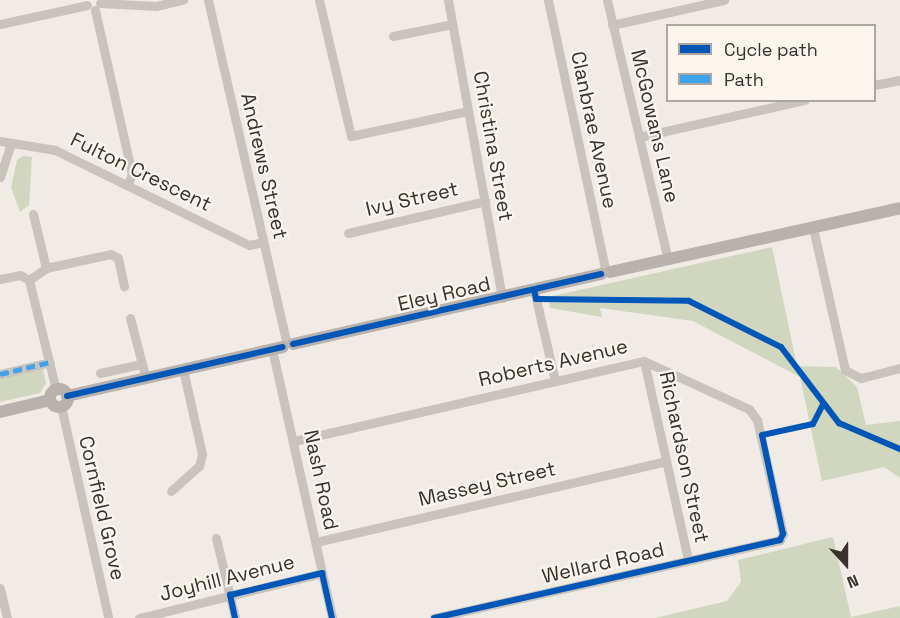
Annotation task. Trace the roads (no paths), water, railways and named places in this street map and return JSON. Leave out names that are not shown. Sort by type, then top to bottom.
[{"type":"main road","name":"Eley Road","points":[[0,412],[284,345],[502,298],[605,271],[668,260],[900,208]]},
{"type":"street","points":[[0,24],[94,4],[156,6],[183,0]]},
{"type":"street","name":"Andrews Street","points":[[208,0],[284,345]]},
{"type":"street","points":[[319,0],[351,136],[468,111]]},
{"type":"street","name":"Christina Street","points":[[448,0],[502,298]]},
{"type":"street","name":"Clanbrae Avenue","points":[[548,0],[605,271]]},
{"type":"street","name":"McGowans Lane","points":[[607,0],[668,260]]},
{"type":"street","points":[[612,25],[724,0]]},
{"type":"street","points":[[94,4],[132,174],[128,184]]},
{"type":"street","points":[[393,36],[452,24]]},
{"type":"street","points":[[876,85],[900,80]]},
{"type":"street","points":[[639,137],[796,102]]},
{"type":"street","name":"Fulton Crescent","points":[[0,141],[55,150],[249,245],[263,242]]},
{"type":"street","points":[[0,177],[11,144]]},
{"type":"street","name":"Ivy Street","points":[[348,233],[484,201]]},
{"type":"street","points":[[33,214],[46,268]]},
{"type":"street","points":[[813,228],[845,370],[861,378],[900,368]]},
{"type":"street","points":[[0,279],[20,275],[29,280],[46,268],[111,254],[118,258],[124,286]]},
{"type":"street","name":"Cornfield Grove","points":[[29,280],[59,398],[107,618]]},
{"type":"street","points":[[534,290],[555,381]]},
{"type":"street","points":[[130,318],[146,379]]},
{"type":"street","name":"Nash Road","points":[[284,345],[294,441],[333,618]]},
{"type":"street","name":"Roberts Avenue","points":[[294,441],[644,361],[749,409],[762,435],[783,534],[780,540]]},
{"type":"street","name":"Richardson Street","points":[[644,361],[688,560]]},
{"type":"street","points":[[0,374],[50,362]]},
{"type":"street","points":[[100,372],[141,364]]},
{"type":"street","points":[[171,491],[199,466],[202,454],[183,370]]},
{"type":"street","name":"Massey Street","points":[[316,542],[666,460]]},
{"type":"street","points":[[216,538],[235,618]]},
{"type":"street","name":"Wellard Road","points":[[434,618],[780,540]]},
{"type":"street","name":"Joyhill Avenue","points":[[139,618],[322,573]]},
{"type":"street","points":[[0,588],[7,618]]},
{"type":"street","points":[[107,618],[113,618]]}]
